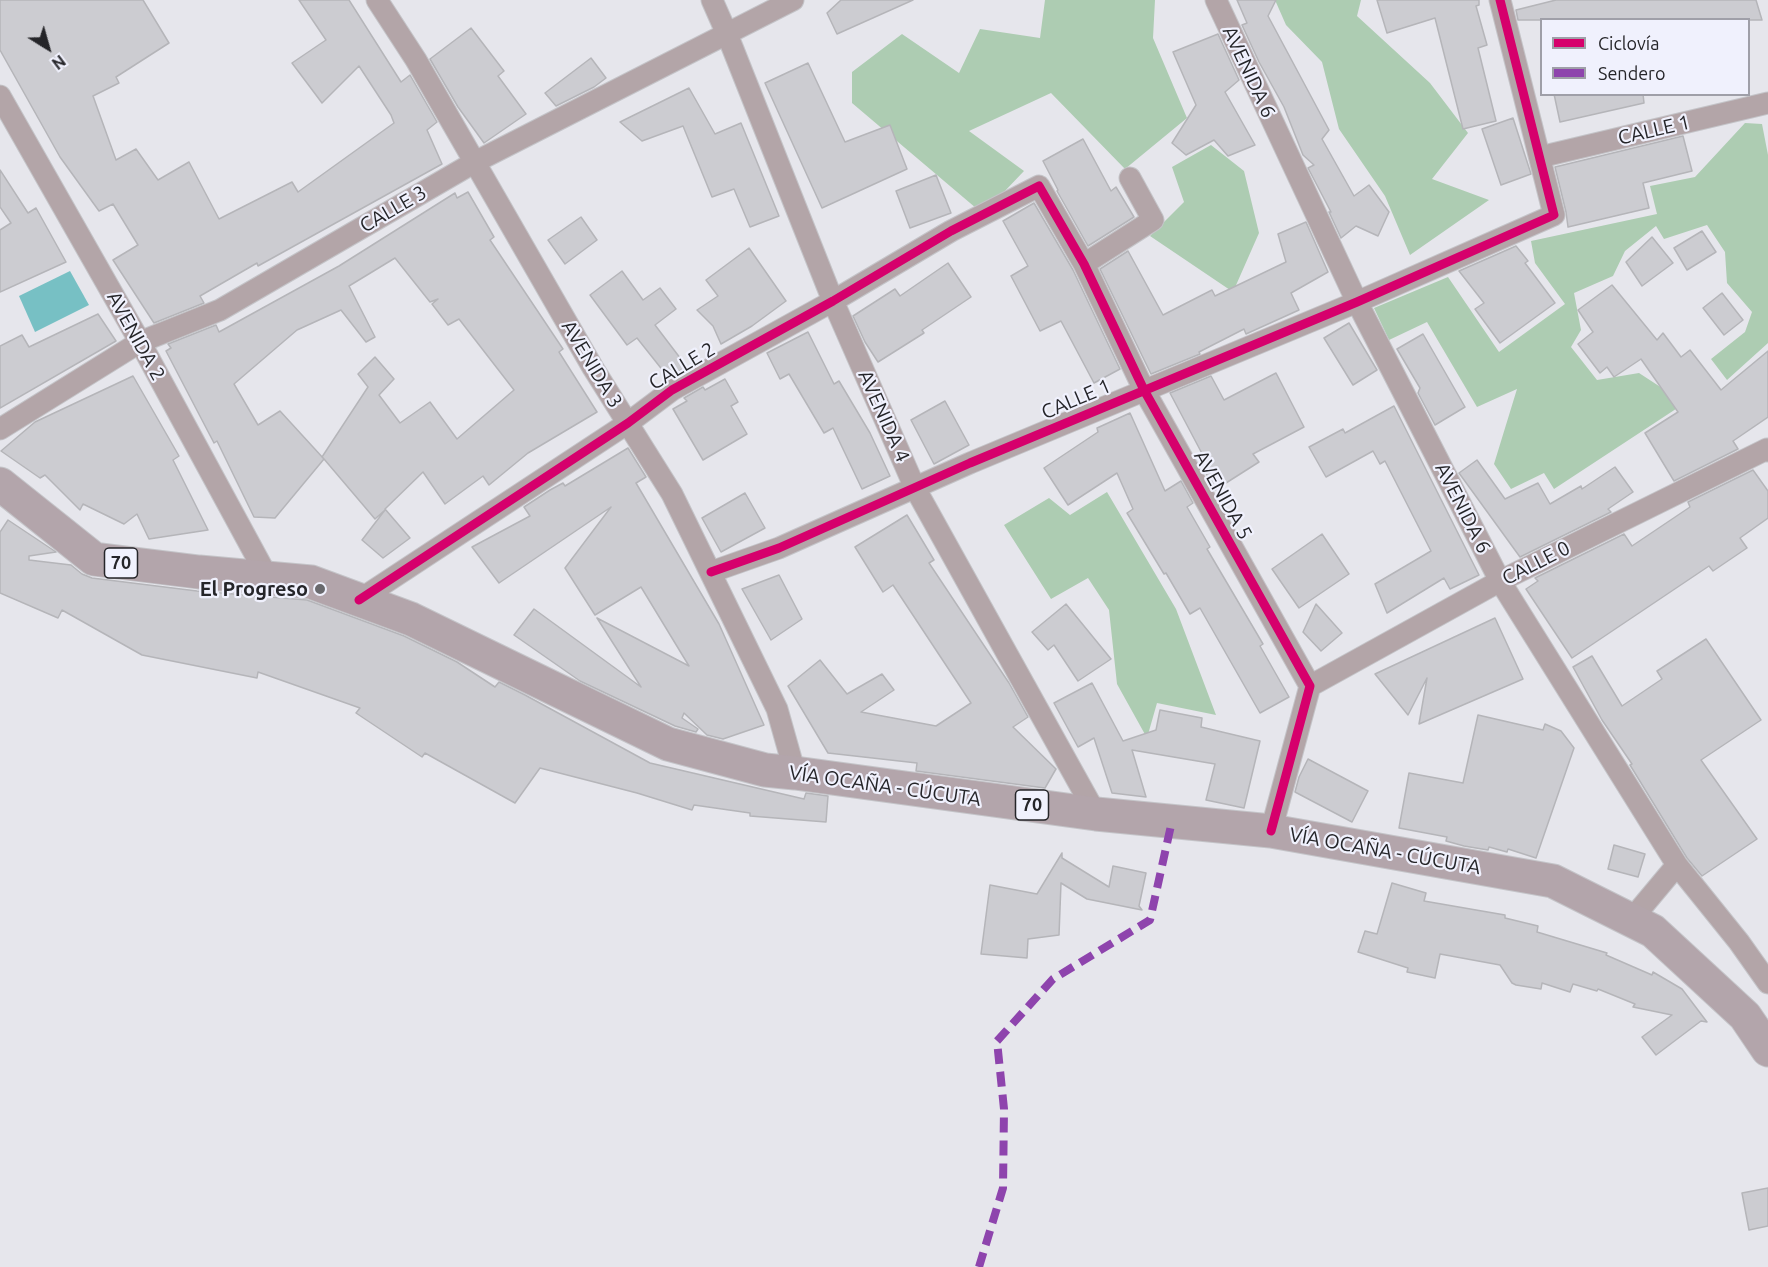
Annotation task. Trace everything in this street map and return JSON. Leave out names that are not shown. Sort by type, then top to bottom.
[{"type":"main road","name":"VÍA OCAÑA - CÚCUTA","points":[[0,484],[94,560],[311,582],[411,619],[668,744],[765,770],[1096,814],[1271,831],[1553,881],[1653,931],[1746,1016],[1768,1050]]},
{"type":"street","name":"AVENIDA 3","points":[[377,0],[416,60],[593,368],[672,494],[777,709],[795,773]]},
{"type":"street","name":"AVENIDA 4","points":[[712,0],[833,300],[915,488],[1096,814]]},
{"type":"street","name":"CALLE 3","points":[[0,429],[140,342],[220,310],[475,162],[794,0]]},
{"type":"street","name":"AVENIDA 6","points":[[1216,0],[1358,302],[1500,581],[1677,865],[1768,982]]},
{"type":"street","points":[[1500,0],[1540,157]]},
{"type":"street","name":"AVENIDA 2","points":[[0,96],[140,342],[268,578]]},
{"type":"street","name":"CALLE 1","points":[[711,572],[779,548],[1144,390],[1358,302],[1554,214],[1540,157],[1768,103]]},
{"type":"street","points":[[1084,264],[1153,220],[1130,178]]},
{"type":"street","name":"CALLE 2","points":[[359,600],[628,423],[672,390],[951,231],[1039,186]]},
{"type":"street","name":"AVENIDA 5","points":[[1039,186],[1084,264],[1144,390],[1310,686]]},
{"type":"street","name":"CALLE 0","points":[[1310,686],[1500,581],[1768,450]]},
{"type":"street","points":[[1271,831],[1310,686]]},
{"type":"street","points":[[1631,920],[1677,865]]},
{"type":"green space","points":[[1045,0],[1155,0],[1153,38],[1187,118],[1125,169],[1051,93],[969,131],[1024,171],[983,214],[852,103],[852,72],[902,34],[959,73],[980,29],[1040,38]]},
{"type":"green space","points":[[1275,0],[1361,0],[1357,16],[1430,83],[1468,133],[1432,179],[1489,200],[1410,255],[1385,196],[1339,129],[1322,62],[1286,25]]},
{"type":"green space","points":[[1745,123],[1762,124],[1768,155],[1768,343],[1727,380],[1711,359],[1745,332],[1752,312],[1727,283],[1725,252],[1707,225],[1664,239],[1656,226],[1625,251],[1613,276],[1574,293],[1581,330],[1571,347],[1597,380],[1639,373],[1685,403],[1554,489],[1544,473],[1511,489],[1494,464],[1517,389],[1477,407],[1427,322],[1389,340],[1374,308],[1448,277],[1499,352],[1565,304],[1535,263],[1531,241],[1657,214],[1650,186],[1695,177]]},
{"type":"green space","points":[[1211,145],[1244,171],[1259,233],[1233,292],[1150,236],[1184,202],[1172,167]]},
{"type":"green space","points":[[1107,492],[1176,609],[1216,715],[1157,703],[1147,738],[1117,684],[1109,610],[1088,578],[1051,599],[1004,525],[1049,498],[1070,515]]},
{"type":"water","points":[[70,271],[89,305],[35,332],[19,296]]},
{"type":"building","points":[[0,0],[143,0],[169,43],[116,77],[119,83],[93,96],[116,160],[136,149],[158,180],[189,162],[219,219],[292,182],[298,192],[394,123],[359,66],[322,103],[292,63],[326,40],[299,0],[349,0],[401,82],[410,75],[437,122],[427,130],[442,164],[200,296],[204,303],[154,323],[113,260],[138,245],[113,204],[99,211],[60,157],[0,50]]},
{"type":"building","points":[[841,0],[913,0],[837,34],[827,13]]},
{"type":"building","points":[[1237,0],[1276,0],[1268,16],[1329,130],[1322,139],[1354,196],[1369,185],[1389,212],[1378,236],[1356,226],[1341,238],[1329,212],[1331,212],[1308,168],[1314,165],[1303,155],[1284,107],[1242,25],[1247,23]]},
{"type":"building","points":[[1377,0],[1479,0],[1479,5],[1476,6],[1487,45],[1478,48],[1496,121],[1463,129],[1435,18],[1387,33]]},
{"type":"building","points":[[1556,0],[1756,0],[1762,20],[1750,20],[1750,18],[1540,18],[1540,20],[1518,20],[1516,10]]},
{"type":"building","points":[[471,28],[504,71],[498,76],[526,114],[484,143],[458,107],[430,59]]},
{"type":"building","points":[[1218,34],[1239,80],[1225,92],[1255,145],[1228,156],[1214,140],[1186,155],[1172,143],[1196,105],[1173,52]]},
{"type":"building","points":[[591,58],[606,78],[594,87],[556,106],[545,93]]},
{"type":"building","points":[[808,63],[845,142],[890,125],[907,169],[822,208],[765,83]]},
{"type":"building","points":[[689,88],[715,134],[741,123],[779,216],[750,227],[734,189],[712,197],[683,126],[642,141],[620,122]]},
{"type":"building","points":[[1554,96],[1643,96],[1644,103],[1560,122]]},
{"type":"building","points":[[1513,118],[1531,174],[1501,185],[1482,129]]},
{"type":"building","points":[[1683,136],[1692,171],[1643,183],[1649,208],[1568,227],[1555,167]]},
{"type":"building","points":[[1083,139],[1111,191],[1116,187],[1134,217],[1088,246],[1043,161]]},
{"type":"building","points":[[0,170],[28,213],[36,208],[66,262],[0,292],[0,230],[11,223],[0,207]]},
{"type":"building","points":[[936,175],[951,213],[910,228],[896,191]]},
{"type":"building","points":[[468,192],[494,237],[490,240],[563,349],[559,352],[597,412],[528,453],[489,485],[483,476],[445,504],[423,472],[385,509],[410,538],[383,558],[362,540],[385,510],[375,519],[324,459],[275,518],[254,517],[217,441],[214,443],[166,351],[171,348],[168,344],[216,325],[219,332],[339,266],[455,193],[457,198]],"holes":[[[395,258],[430,302],[438,299],[432,304],[448,325],[459,319],[514,390],[457,439],[430,402],[400,423],[379,395],[394,379],[375,357],[358,374],[368,387],[322,457],[280,411],[258,425],[234,384],[297,330],[341,310],[366,342],[375,337],[349,286]]]},
{"type":"building","points":[[1034,203],[1073,270],[1120,369],[1094,383],[1061,321],[1040,331],[1011,276],[1028,266],[1003,221]]},
{"type":"building","points":[[581,217],[597,240],[565,264],[548,240]]},
{"type":"building","points":[[1306,222],[1328,272],[1291,293],[1299,310],[1246,334],[1244,329],[1199,352],[1200,354],[1151,374],[1100,269],[1128,251],[1163,315],[1212,290],[1215,296],[1286,262],[1278,234]]},
{"type":"building","points":[[1702,231],[1716,252],[1687,270],[1674,248]]},
{"type":"building","points":[[1652,237],[1673,263],[1642,286],[1626,262]]},
{"type":"building","points":[[1516,246],[1528,261],[1525,263],[1555,303],[1500,343],[1475,309],[1484,303],[1459,271]]},
{"type":"building","points":[[749,248],[786,301],[752,326],[721,344],[713,326],[697,310],[718,296],[706,280]]},
{"type":"building","points":[[948,263],[971,297],[922,330],[924,333],[878,362],[865,342],[853,316],[895,289],[900,296]]},
{"type":"building","points":[[622,271],[643,300],[660,288],[676,309],[655,325],[687,367],[668,377],[637,338],[627,345],[590,295]]},
{"type":"building","points":[[1612,285],[1657,340],[1663,333],[1681,357],[1690,350],[1721,390],[1768,351],[1768,417],[1733,441],[1738,449],[1674,481],[1645,433],[1678,412],[1641,359],[1614,377],[1607,367],[1600,373],[1578,344],[1593,332],[1578,310]]},
{"type":"building","points":[[1722,293],[1743,320],[1724,335],[1703,308]]},
{"type":"building","points":[[98,314],[116,341],[0,408],[0,346],[22,335],[29,347]]},
{"type":"building","points":[[1349,323],[1377,370],[1353,385],[1324,338]]},
{"type":"building","points":[[808,332],[834,384],[839,381],[870,433],[890,476],[862,489],[833,428],[824,433],[789,374],[780,379],[767,353]]},
{"type":"building","points":[[1423,334],[1465,407],[1435,425],[1418,393],[1420,388],[1397,349]]},
{"type":"building","points":[[1276,373],[1304,427],[1253,454],[1259,462],[1215,490],[1202,466],[1207,463],[1170,393],[1211,376],[1224,400]]},
{"type":"building","points":[[133,376],[179,456],[173,460],[208,530],[149,539],[137,514],[124,524],[83,504],[80,510],[45,475],[40,478],[1,451],[35,422]]},
{"type":"building","points":[[725,379],[738,402],[731,406],[747,434],[703,460],[673,409],[687,401],[684,398],[703,387],[705,390]]},
{"type":"building","points":[[945,401],[969,445],[934,464],[911,420]]},
{"type":"building","points":[[1394,406],[1479,575],[1450,589],[1444,578],[1387,613],[1375,584],[1431,551],[1385,461],[1380,464],[1373,451],[1326,477],[1309,447],[1343,429],[1345,433]]},
{"type":"building","points":[[1130,413],[1165,491],[1181,481],[1193,503],[1187,507],[1210,547],[1207,549],[1263,644],[1260,646],[1289,697],[1260,713],[1200,608],[1190,614],[1127,513],[1133,509],[1117,473],[1068,505],[1044,468],[1098,432],[1097,428]]},
{"type":"building","points":[[628,448],[646,477],[636,483],[719,624],[764,725],[723,739],[707,735],[684,713],[682,718],[698,729],[696,732],[675,726],[580,681],[514,635],[534,609],[641,687],[597,618],[689,666],[641,587],[595,615],[565,568],[611,507],[499,583],[472,547],[530,516],[524,507],[550,490],[563,483],[565,486]]},
{"type":"building","points":[[1477,460],[1505,499],[1538,483],[1550,504],[1581,486],[1582,489],[1615,467],[1633,492],[1608,509],[1611,512],[1520,557],[1459,473]]},
{"type":"building","points":[[1753,470],[1768,491],[1768,518],[1740,538],[1747,548],[1713,571],[1709,566],[1572,658],[1526,589],[1538,581],[1535,578],[1624,534],[1632,546],[1690,507],[1688,502]]},
{"type":"building","points":[[745,493],[765,528],[721,552],[702,518]]},
{"type":"building","points":[[907,515],[934,560],[929,563],[1009,683],[1028,717],[1013,727],[1056,769],[1045,788],[916,771],[917,763],[828,753],[788,686],[820,660],[847,694],[882,674],[894,690],[861,712],[936,726],[971,703],[893,585],[883,592],[855,547]]},
{"type":"building","points":[[8,520],[56,552],[29,556],[29,560],[71,565],[82,574],[92,578],[197,591],[307,600],[404,636],[457,662],[495,687],[499,682],[650,763],[804,799],[806,793],[828,796],[826,822],[750,816],[750,813],[694,805],[692,810],[540,768],[515,803],[425,753],[422,757],[356,713],[360,708],[258,672],[257,678],[142,655],[62,610],[58,618],[0,593],[0,532]]},
{"type":"building","points":[[1322,534],[1349,574],[1299,608],[1272,569]]},
{"type":"building","points":[[779,575],[802,619],[771,640],[742,589]]},
{"type":"building","points":[[1066,604],[1111,659],[1078,681],[1054,645],[1048,650],[1032,632]]},
{"type":"building","points":[[1316,604],[1342,633],[1321,651],[1303,632]]},
{"type":"building","points":[[1495,618],[1523,679],[1419,724],[1427,678],[1408,715],[1375,674]]},
{"type":"building","points":[[1706,639],[1761,720],[1701,760],[1757,839],[1702,876],[1687,858],[1630,765],[1632,764],[1602,720],[1573,667],[1592,656],[1622,706],[1662,679],[1657,671]]},
{"type":"building","points":[[1092,683],[1123,741],[1156,730],[1160,710],[1202,718],[1201,727],[1260,741],[1244,808],[1206,800],[1215,764],[1132,750],[1146,797],[1112,793],[1094,738],[1078,747],[1054,703]]},
{"type":"building","points":[[1478,715],[1543,730],[1545,724],[1561,731],[1574,748],[1536,858],[1508,849],[1507,852],[1489,847],[1488,850],[1464,846],[1446,841],[1447,837],[1399,828],[1409,773],[1463,783]]},
{"type":"building","points":[[1308,759],[1368,791],[1352,822],[1295,792]]},
{"type":"building","points":[[1614,845],[1645,854],[1638,877],[1608,869]]},
{"type":"building","points":[[1062,853],[1062,858],[1109,887],[1113,866],[1146,873],[1139,906],[1142,910],[1087,899],[1061,883],[1059,935],[1028,939],[1027,958],[981,954],[990,885],[1037,894]]},
{"type":"building","points":[[1392,883],[1426,893],[1424,901],[1505,915],[1505,918],[1538,926],[1537,932],[1607,953],[1606,955],[1652,975],[1653,972],[1682,989],[1707,1022],[1701,1021],[1656,1055],[1642,1037],[1672,1015],[1633,1007],[1635,1004],[1598,989],[1597,991],[1573,984],[1570,992],[1542,983],[1541,989],[1516,985],[1512,983],[1500,965],[1440,954],[1435,978],[1407,972],[1408,968],[1358,952],[1365,931],[1377,934]]},
{"type":"building","points":[[1768,1188],[1768,1226],[1749,1230],[1742,1193]]},
{"type":"marked path","points":[[979,1267],[1003,1188],[1004,1109],[997,1041],[1053,979],[1150,920],[1172,821]]},
{"type":"cycle path","points":[[711,572],[779,548],[970,463],[1357,302],[1554,215],[1500,0]]},
{"type":"cycle path","points":[[359,600],[628,423],[672,390],[833,301],[951,231],[1039,186],[1084,264],[1144,390],[1310,686],[1271,831]]},
{"type":"place","name":"El Progreso","points":[[320,589]]}]
